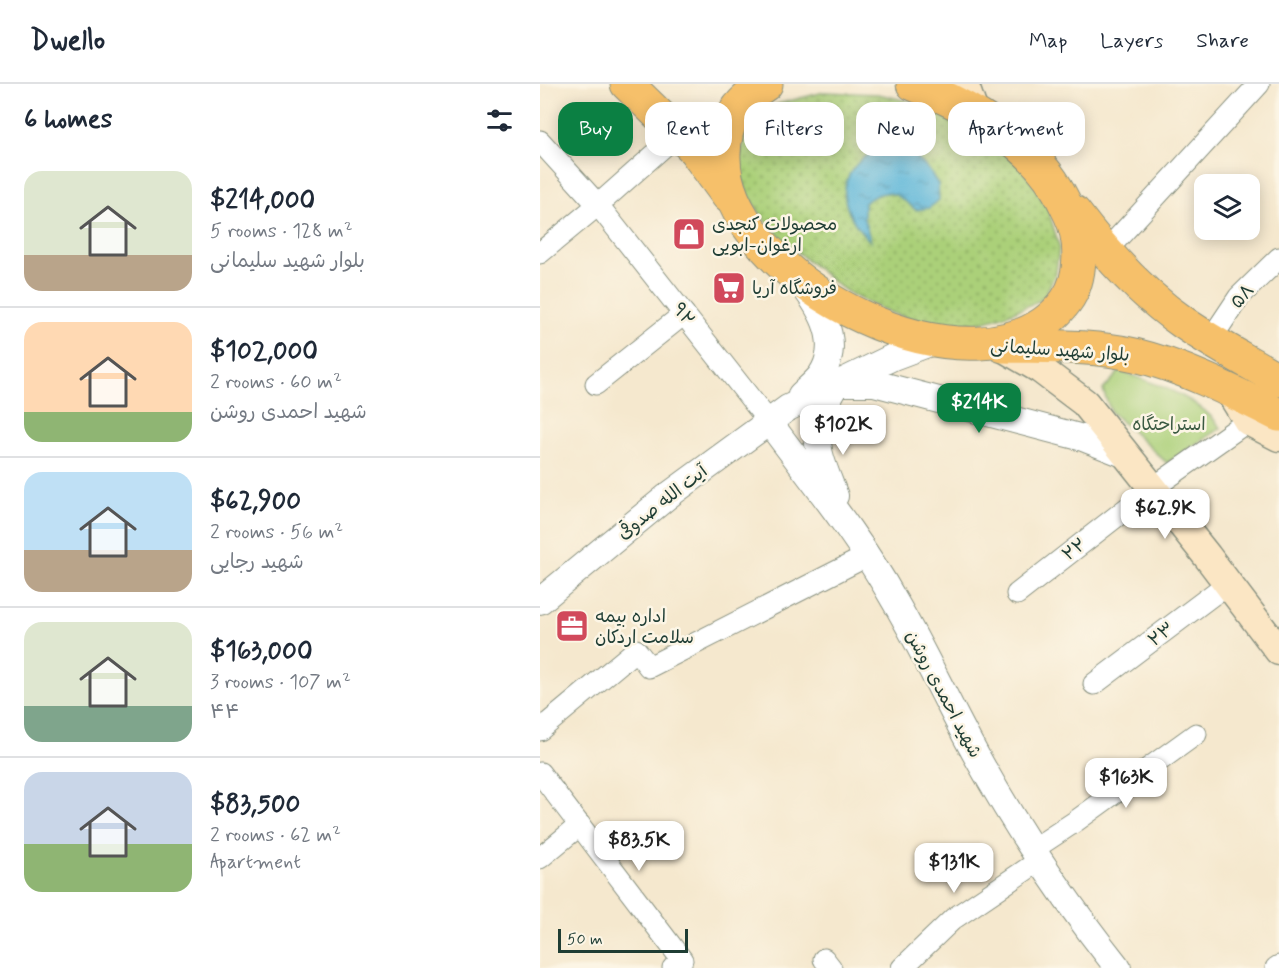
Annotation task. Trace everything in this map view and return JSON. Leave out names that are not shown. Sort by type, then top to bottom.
[{"type":"main road","points":[[607,84],[639,94]]},
{"type":"main road","points":[[913,84],[971,93],[1005,134],[1027,154],[1057,188],[1092,236],[1132,279],[1183,322],[1279,380]]},
{"type":"main road","points":[[746,222],[731,193],[724,164],[725,139],[732,116],[756,88]]},
{"type":"main road","points":[[699,156],[768,250],[797,277],[828,299],[864,318],[901,332],[938,340],[986,344],[1006,340],[1034,329],[1056,315],[1070,296],[1077,272],[1079,246],[1072,218],[1057,188]]},
{"type":"main road","points":[[986,344],[1040,369],[1084,403],[1279,651]]},
{"type":"main road","name":"بلوار شهید سلیمانی","points":[[986,344],[1097,350],[1133,355],[1164,363],[1228,389],[1264,418]]},
{"type":"main road","points":[[1244,359],[1279,359]]},
{"type":"main road","points":[[1264,418],[1279,438]]},
{"type":"street","points":[[1106,251],[1259,84]]},
{"type":"street","name":"۹۲","points":[[540,141],[598,206],[684,314],[779,415]]},
{"type":"street","points":[[540,253],[598,206],[653,156]]},
{"type":"street","name":"۵۸","points":[[1211,339],[1239,297],[1279,258]]},
{"type":"street","points":[[779,415],[821,374],[831,343],[828,325],[817,303],[797,277]]},
{"type":"street","points":[[596,384],[684,314]]},
{"type":"street","points":[[779,415],[837,383],[893,357],[938,340]]},
{"type":"street","points":[[837,383],[874,383],[1083,438],[1126,455]]},
{"type":"street","points":[[837,383],[820,416],[816,436],[820,456],[846,527]]},
{"type":"street","name":"شهید احمدی روشن","points":[[779,415],[846,527],[894,600],[976,755],[1036,855],[1118,968]]},
{"type":"street","name":"آیت الله صدوقی","points":[[540,602],[669,495],[779,415]]},
{"type":"street","name":"۲۲","points":[[1017,594],[1153,488],[1264,418]]},
{"type":"street","points":[[540,730],[636,650],[649,667],[867,556]]},
{"type":"street","name":"۲۳","points":[[1094,684],[1227,584]]},
{"type":"street","points":[[902,968],[953,919],[1076,821],[1196,734]]},
{"type":"street","points":[[540,773],[682,960],[673,968]]},
{"type":"street","points":[[540,858],[580,825]]},
{"type":"green space","points":[[824,92],[878,94],[911,102],[856,102],[856,156],[936,156],[936,110],[948,116],[948,156],[1009,156],[1019,164],[1047,206],[1059,246],[1056,273],[1043,299],[997,318],[973,324],[948,325],[923,322],[887,311],[864,301],[838,285],[785,241],[761,215],[745,186],[740,170],[744,136],[744,156],[844,156],[844,102],[786,102]]},
{"type":"green space","name":"استراحتگاه","points":[[1120,371],[1188,399],[1200,407],[1221,428],[1167,463],[1111,412],[1103,390]]},
{"type":"water","points":[[867,156],[915,156],[938,184],[939,200],[929,208],[916,210],[891,193],[872,197],[864,203],[864,219],[871,242],[849,213],[845,192],[852,170]]},
{"type":"place","name":"محصولات کنجدی ارغوان-ابویی","points":[[689,234]]},
{"type":"place","name":"فروشگاه آریا","points":[[729,288]]},
{"type":"place","name":"اداره بیمه سلامت اردکان","points":[[572,626]]}]
